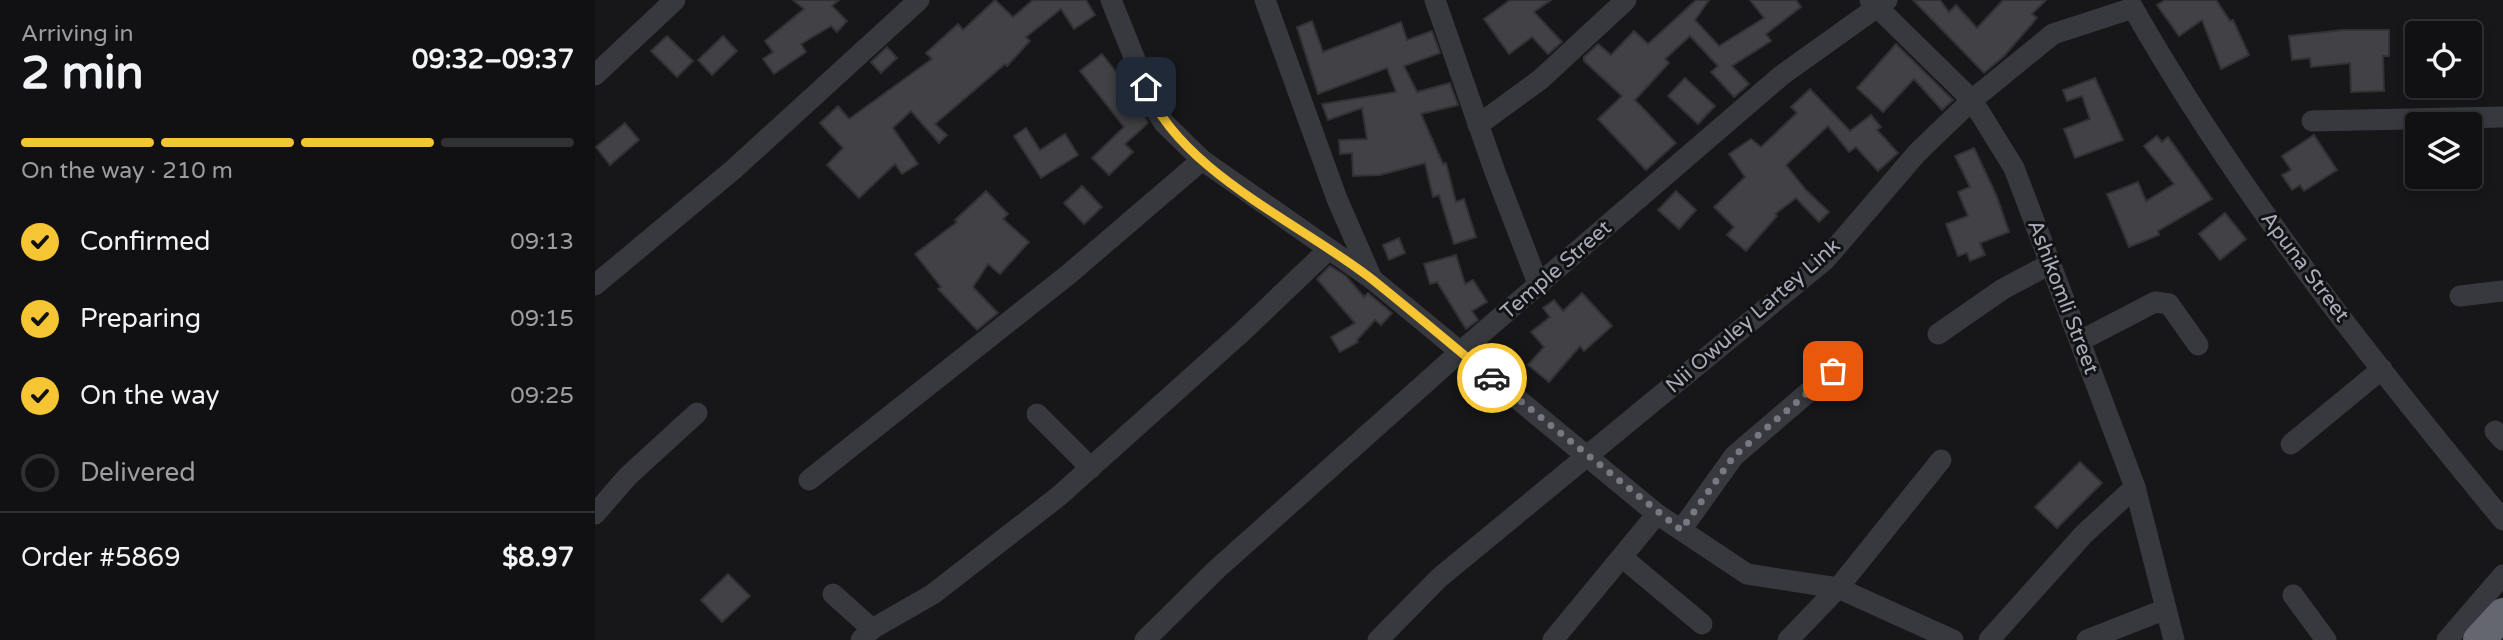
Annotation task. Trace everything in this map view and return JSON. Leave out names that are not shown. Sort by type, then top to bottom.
[{"type":"highway","points":[[2479,640],[2503,614]]},
{"type":"street","points":[[595,75],[675,0]]},
{"type":"street","points":[[595,285],[734,169],[919,0]]},
{"type":"street","points":[[1111,0],[1154,108],[1164,123],[1202,160],[1372,279],[1657,514],[1747,574],[1838,588],[1953,640]]},
{"type":"street","points":[[1265,0],[1337,199],[1372,279]]},
{"type":"street","points":[[1435,0],[1478,125],[1539,286]]},
{"type":"street","points":[[1478,125],[1541,79],[1626,0]]},
{"type":"street","name":"Ashikomli Street","points":[[1878,3],[1972,100],[2014,168],[2135,487],[2174,640]]},
{"type":"street","name":"Temple Street","points":[[1145,640],[1217,569],[1460,352],[1782,75],[1878,3]]},
{"type":"street","name":"Nii Owuley Lartey Link","points":[[1378,640],[1439,578],[1825,260],[1917,153],[1972,100],[2053,34],[2136,4]]},
{"type":"street","name":"Apuna Street","points":[[2136,4],[2232,170],[2382,369],[2503,520]]},
{"type":"street","points":[[2312,121],[2503,117]]},
{"type":"street","points":[[809,480],[1069,274],[1202,160]]},
{"type":"street","points":[[833,594],[866,635],[933,594],[1091,468],[1242,332],[1328,250]]},
{"type":"street","points":[[1938,334],[2003,289],[2050,264]]},
{"type":"street","points":[[2460,296],[2503,291]]},
{"type":"street","points":[[2080,341],[2155,302],[2163,301],[2169,304],[2198,345]]},
{"type":"street","points":[[2291,444],[2382,369]]},
{"type":"street","points":[[1681,530],[1734,456],[1833,371]]},
{"type":"street","points":[[595,514],[628,476],[697,413]]},
{"type":"street","points":[[1037,414],[1091,468]]},
{"type":"street","points":[[1788,640],[1838,588],[1941,460]]},
{"type":"street","points":[[1989,640],[2084,534],[2135,487]]},
{"type":"street","points":[[1553,640],[1657,514]]},
{"type":"street","points":[[1623,558],[1702,624]]},
{"type":"street","points":[[2447,640],[2503,575]]},
{"type":"street","points":[[2293,595],[2326,640]]},
{"type":"street","points":[[2092,639],[2166,609]]},
{"type":"building","points":[[793,0],[839,0],[832,6],[847,21],[837,32],[831,26],[801,44],[806,52],[774,74],[763,59],[773,52],[765,41],[804,9]]},
{"type":"building","points":[[995,0],[1013,17],[1033,0],[1086,0],[1095,15],[1074,29],[1061,9],[1026,37],[1030,41],[1007,66],[1005,64],[935,124],[947,135],[939,143],[911,111],[893,128],[918,164],[902,174],[895,164],[859,198],[827,165],[843,148],[820,123],[838,106],[849,119],[932,59],[926,53],[958,24],[963,30]]},
{"type":"building","points":[[1510,0],[1551,0],[1534,12],[1562,42],[1548,54],[1532,37],[1509,54],[1484,19]]},
{"type":"building","points":[[1696,0],[1709,0],[1695,20],[1719,46],[1764,18],[1750,0],[1796,0],[1801,7],[1766,34],[1771,41],[1732,66],[1749,84],[1734,97],[1711,72],[1718,66],[1690,36],[1665,59],[1669,63],[1635,100],[1676,143],[1646,170],[1598,119],[1622,96],[1584,61],[1584,57],[1598,44],[1611,55],[1634,31],[1648,44]]},
{"type":"building","points":[[1913,0],[1940,0],[1949,12],[1956,5],[1977,28],[2003,0],[2046,0],[2032,14],[2037,18],[2004,56],[1984,73]]},
{"type":"building","points":[[2165,0],[2216,0],[2230,21],[2233,20],[2249,55],[2221,69],[2202,20],[2179,36],[2157,5]]},
{"type":"building","points":[[1312,21],[1323,52],[1401,22],[1407,40],[1432,31],[1440,53],[1404,66],[1417,92],[1450,83],[1458,105],[1421,114],[1443,164],[1446,163],[1456,202],[1464,199],[1476,237],[1454,244],[1439,195],[1433,197],[1425,163],[1380,175],[1353,176],[1352,153],[1340,154],[1339,140],[1367,139],[1362,108],[1328,120],[1322,104],[1396,92],[1387,68],[1318,94],[1297,27]]},
{"type":"building","points":[[2343,30],[2389,30],[2389,56],[2383,56],[2384,91],[2351,92],[2350,63],[2311,67],[2310,58],[2292,60],[2289,36]]},
{"type":"building","points":[[667,36],[693,61],[677,77],[651,51]]},
{"type":"building","points":[[723,36],[737,51],[712,75],[698,60]]},
{"type":"building","points":[[1896,44],[1953,100],[1942,110],[1914,79],[1883,112],[1857,88]]},
{"type":"building","points":[[887,47],[897,58],[881,73],[871,62]]},
{"type":"building","points":[[1102,54],[1136,97],[1148,123],[1125,144],[1133,152],[1109,175],[1092,158],[1124,127],[1080,71]]},
{"type":"building","points":[[1685,78],[1715,106],[1698,124],[1668,96]]},
{"type":"building","points":[[2095,78],[2123,140],[2075,158],[2064,129],[2090,119],[2082,96],[2067,101],[2063,90]]},
{"type":"building","points":[[1810,89],[1850,131],[1871,115],[1881,127],[1877,130],[1898,153],[1878,171],[1856,147],[1849,152],[1828,126],[1786,165],[1806,190],[1829,212],[1819,222],[1796,198],[1775,214],[1777,216],[1746,251],[1727,235],[1734,227],[1714,207],[1745,177],[1729,154],[1751,139],[1761,147],[1797,113],[1791,107]]},
{"type":"building","points":[[625,123],[639,140],[610,165],[596,147]]},
{"type":"building","points":[[1026,128],[1040,150],[1065,134],[1078,155],[1041,178],[1014,136]]},
{"type":"building","points":[[2314,135],[2337,170],[2304,191],[2300,185],[2292,190],[2282,175],[2291,170],[2282,156]]},
{"type":"building","points":[[2157,136],[2162,142],[2168,137],[2212,199],[2158,231],[2159,235],[2129,247],[2107,194],[2138,182],[2146,201],[2174,184],[2144,146]]},
{"type":"building","points":[[1974,148],[1997,197],[2009,232],[1980,243],[1985,255],[1970,261],[1967,253],[1958,256],[1946,224],[1968,216],[1958,192],[1970,187],[1955,156]]},
{"type":"building","points":[[1082,186],[1102,207],[1084,224],[1064,203]]},
{"type":"building","points":[[986,191],[1008,214],[1003,219],[1029,242],[1000,274],[988,264],[973,287],[998,313],[977,330],[938,289],[941,287],[915,254],[957,222],[955,220]]},
{"type":"building","points":[[1676,191],[1696,210],[1679,229],[1658,210]]},
{"type":"building","points":[[2225,213],[2246,239],[2220,260],[2199,234]]},
{"type":"building","points":[[1399,238],[1405,253],[1389,260],[1383,245]]},
{"type":"building","points":[[1456,255],[1465,284],[1473,280],[1487,302],[1472,311],[1478,320],[1466,329],[1437,282],[1430,284],[1424,264]]},
{"type":"building","points":[[1330,266],[1346,276],[1364,297],[1368,293],[1392,313],[1381,325],[1375,320],[1358,342],[1340,352],[1331,337],[1355,323],[1317,279]]},
{"type":"building","points":[[1582,293],[1612,326],[1584,351],[1580,346],[1549,382],[1528,365],[1544,347],[1531,332],[1550,317],[1543,308],[1554,300],[1563,311]]},
{"type":"building","points":[[2080,462],[2102,483],[2057,528],[2035,507]]},
{"type":"building","points":[[728,574],[750,596],[722,622],[701,600]]},
{"type":"way so far","points":[[1492,378],[1657,514],[1681,530],[1734,456],[1776,417],[1833,371]]},
{"type":"route","points":[[1146,87],[1154,108],[1164,123],[1202,160],[1372,279],[1492,378]]}]
